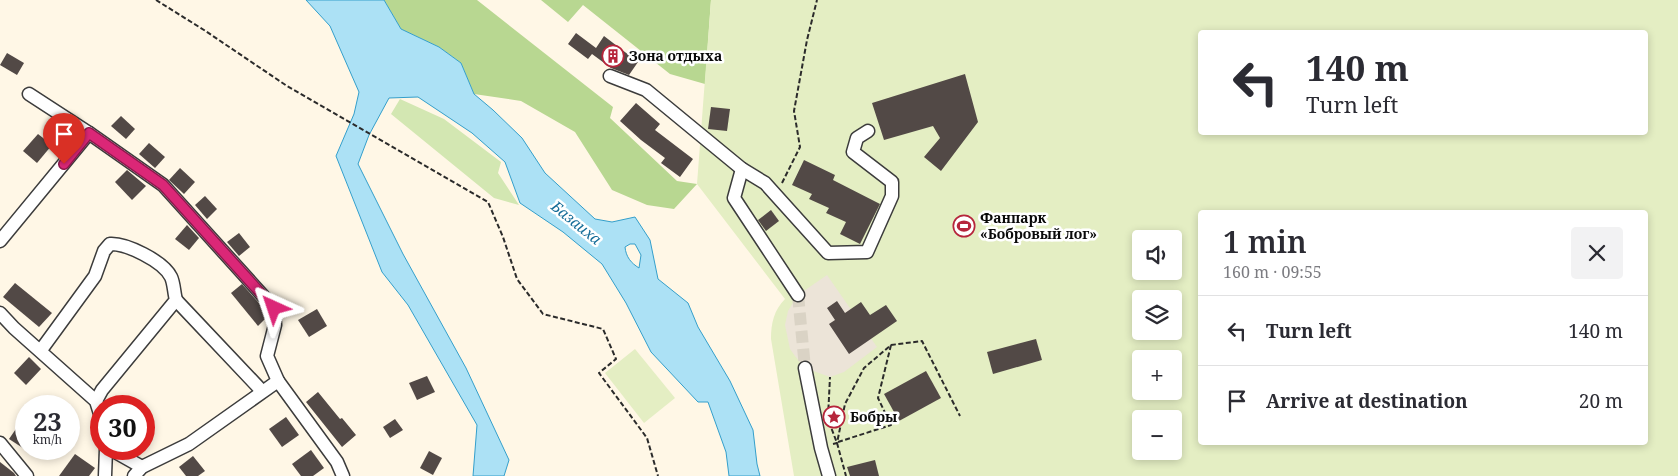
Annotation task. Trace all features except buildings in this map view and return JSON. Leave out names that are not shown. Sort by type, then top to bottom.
[{"type":"street","points":[[610,76],[646,90],[742,169],[765,183],[828,253],[867,252],[892,196],[892,182],[853,152],[857,138],[868,131]]},
{"type":"street","points":[[30,94],[163,185],[274,308],[276,325],[267,356],[278,380],[337,462],[343,476]]},
{"type":"street","points":[[0,241],[89,133]]},
{"type":"street","points":[[742,169],[734,198],[798,295]]},
{"type":"street","points":[[41,350],[95,276],[104,251],[110,244],[120,244],[157,262],[170,276],[176,300],[262,391]]},
{"type":"street","points":[[99,395],[176,300]]},
{"type":"street","points":[[0,313],[14,328],[90,395]]},
{"type":"street","points":[[805,368],[821,448],[829,476]]},
{"type":"street","points":[[124,460],[138,471],[189,444],[278,380]]},
{"type":"street","points":[[0,443],[27,476]]},
{"type":"street","points":[[105,476],[106,460]]},
{"type":"path","points":[[156,0],[287,86],[488,202],[503,237],[517,279],[542,314],[603,329],[616,359],[599,372],[647,438],[658,476]]},
{"type":"path","points":[[776,194],[800,147],[794,112],[807,40],[817,0]]},
{"type":"path","points":[[837,443],[845,404],[864,368],[891,345],[922,341],[960,416]]},
{"type":"path","points":[[821,448],[891,425],[878,398],[891,345]]},
{"type":"path","points":[[830,377],[828,420],[837,443],[846,476]]},
{"type":"green space","points":[[384,0],[477,0],[613,107],[610,118],[677,181],[697,184],[674,209],[647,205],[612,190],[575,132],[521,101],[474,94],[461,63],[439,47],[401,29]]},
{"type":"green space","points":[[541,0],[711,0],[705,84],[670,74],[583,5],[568,22]]},
{"type":"green space","name":"Фанпарк «Бобровый лог»","points":[[711,0],[1678,0],[1678,476],[794,476],[771,339],[774,317],[785,299],[697,184]]},
{"type":"green space","points":[[400,99],[444,119],[501,162],[498,173],[519,205],[494,198],[391,114]]},
{"type":"green space","points":[[635,349],[675,398],[644,423],[605,373]]},
{"type":"shaded area","points":[[827,275],[877,347],[844,372],[830,377],[805,368],[790,349],[785,325],[788,311],[798,295]]},
{"type":"water","name":"Базаиха","points":[[306,0],[384,0],[401,29],[439,47],[461,63],[474,94],[522,138],[545,173],[595,219],[612,222],[635,217],[650,240],[658,279],[688,303],[698,327],[730,381],[753,430],[760,476],[729,476],[726,452],[708,402],[698,402],[651,352],[626,303],[602,264],[563,232],[520,203],[505,162],[472,133],[418,97],[389,98],[369,135],[358,164],[403,254],[466,368],[509,460],[504,476],[473,476],[477,425],[408,305],[382,272],[336,156],[354,114],[359,92],[330,26]],"holes":[[[635,244],[641,255],[639,268],[626,254],[625,247]]]},
{"type":"tunnel","points":[[798,295],[805,368]]},
{"type":"place","name":"Зона отдыха","points":[[613,56]]},
{"type":"place","name":"Фанпарк «Бобровый лог»","points":[[964,226]]},
{"type":"place","name":"Бобры","points":[[834,417]]},
{"type":"route","points":[[64,164],[89,133],[163,185],[274,308]]}]
